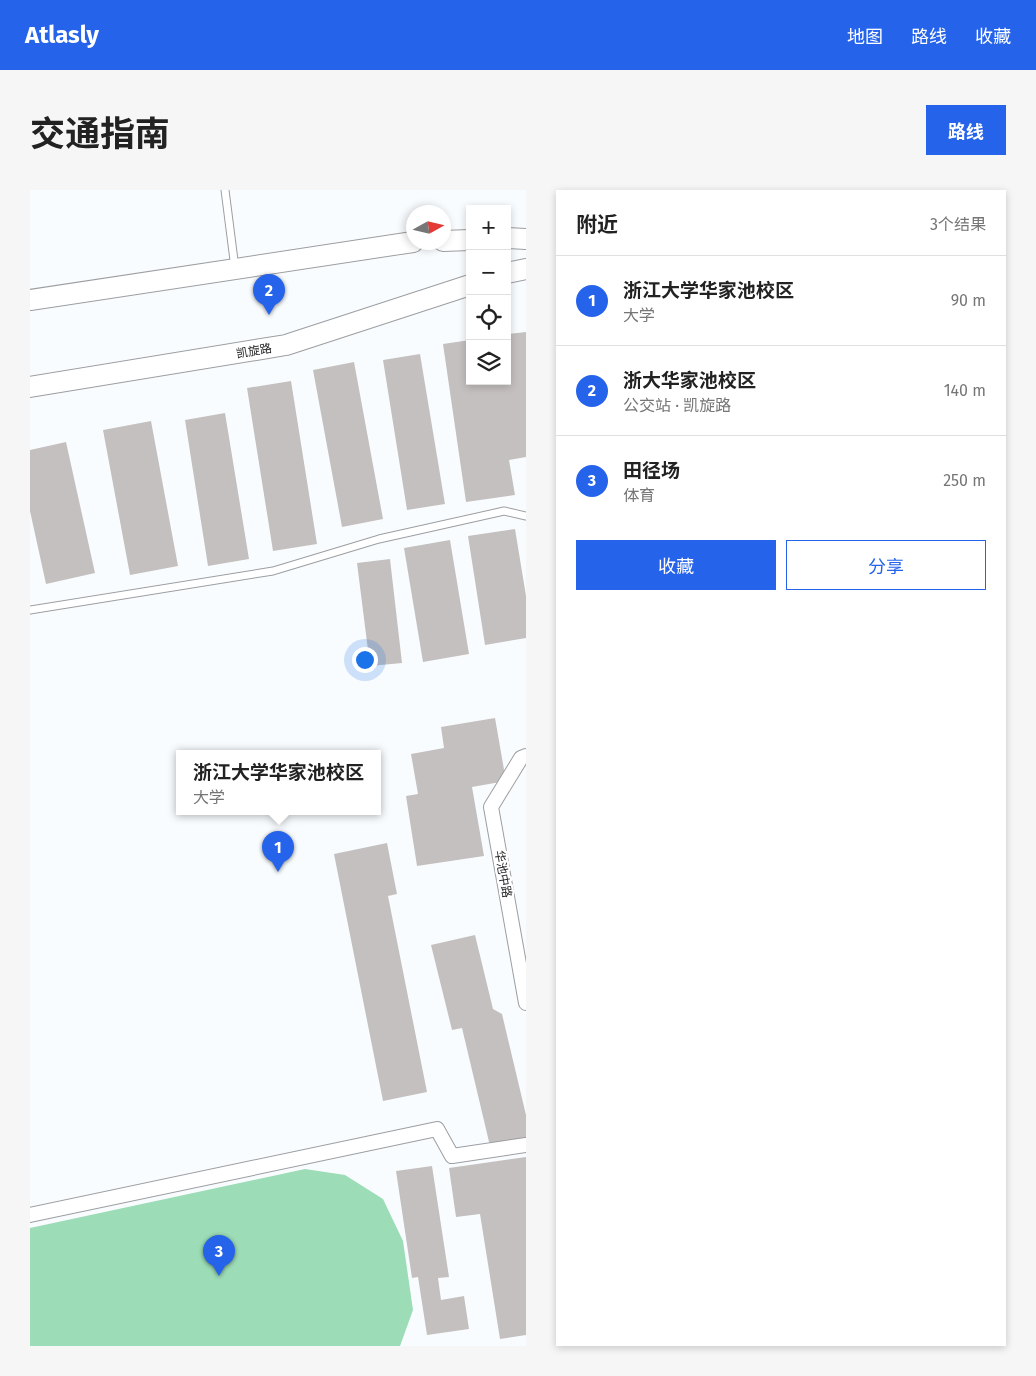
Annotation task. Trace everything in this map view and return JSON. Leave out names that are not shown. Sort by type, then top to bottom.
[{"type":"main road","points":[[511,238],[526,239]]},
{"type":"main road","points":[[451,241],[466,240]]},
{"type":"main road","points":[[30,300],[406,243]]},
{"type":"main road","points":[[511,272],[526,269]]},
{"type":"main road","name":"凯旋路","points":[[30,387],[286,345],[466,286]]},
{"type":"street","name":"华池中路","points":[[526,756],[521,758],[491,807],[526,1003]]},
{"type":"street","points":[[30,1215],[437,1129],[452,1156],[526,1145]]},
{"type":"lane","points":[[225,190],[235,269]]},
{"type":"lane","points":[[30,610],[273,571],[379,539],[504,511],[526,516]]},
{"type":"green space","points":[[305,1169],[345,1175],[383,1199],[403,1241],[413,1310],[400,1346],[30,1346],[30,1228]]},
{"type":"building","points":[[526,332],[526,457],[509,460],[515,495],[466,502],[443,344],[466,341],[466,385],[511,385],[511,334]]},
{"type":"building","points":[[420,354],[445,504],[407,510],[383,360]]},
{"type":"building","points":[[354,362],[383,519],[342,527],[313,370]]},
{"type":"building","points":[[291,381],[317,544],[273,551],[247,388]]},
{"type":"building","points":[[225,413],[249,559],[208,566],[185,420]]},
{"type":"building","points":[[151,421],[178,566],[130,575],[103,430]]},
{"type":"building","points":[[66,442],[95,573],[46,584],[30,511],[30,450]]},
{"type":"building","points":[[515,529],[526,596],[526,638],[485,645],[468,536]]},
{"type":"building","points":[[450,540],[469,654],[423,662],[404,548]]},
{"type":"building","points":[[390,559],[402,663],[370,666],[357,563]]},
{"type":"building","points":[[495,718],[506,781],[472,787],[484,856],[417,866],[406,796],[418,794],[411,754],[444,748],[441,727]]},
{"type":"building","points":[[387,843],[397,894],[388,896],[427,1092],[383,1101],[334,854]]},
{"type":"building","points":[[475,935],[493,1009],[502,1014],[526,1115],[526,1137],[490,1146],[462,1028],[452,1030],[431,945]]},
{"type":"building","points":[[526,1157],[526,1335],[500,1339],[480,1214],[456,1217],[449,1168]]},
{"type":"building","points":[[432,1166],[449,1277],[438,1278],[441,1300],[464,1296],[469,1329],[427,1335],[418,1277],[412,1278],[396,1171]]},
{"type":"place","name":"浙大华家池校区","points":[[269,315]]},
{"type":"place","name":"浙江大学华家池校区","points":[[278,872]]},
{"type":"place","name":"田径场","points":[[219,1276]]}]
